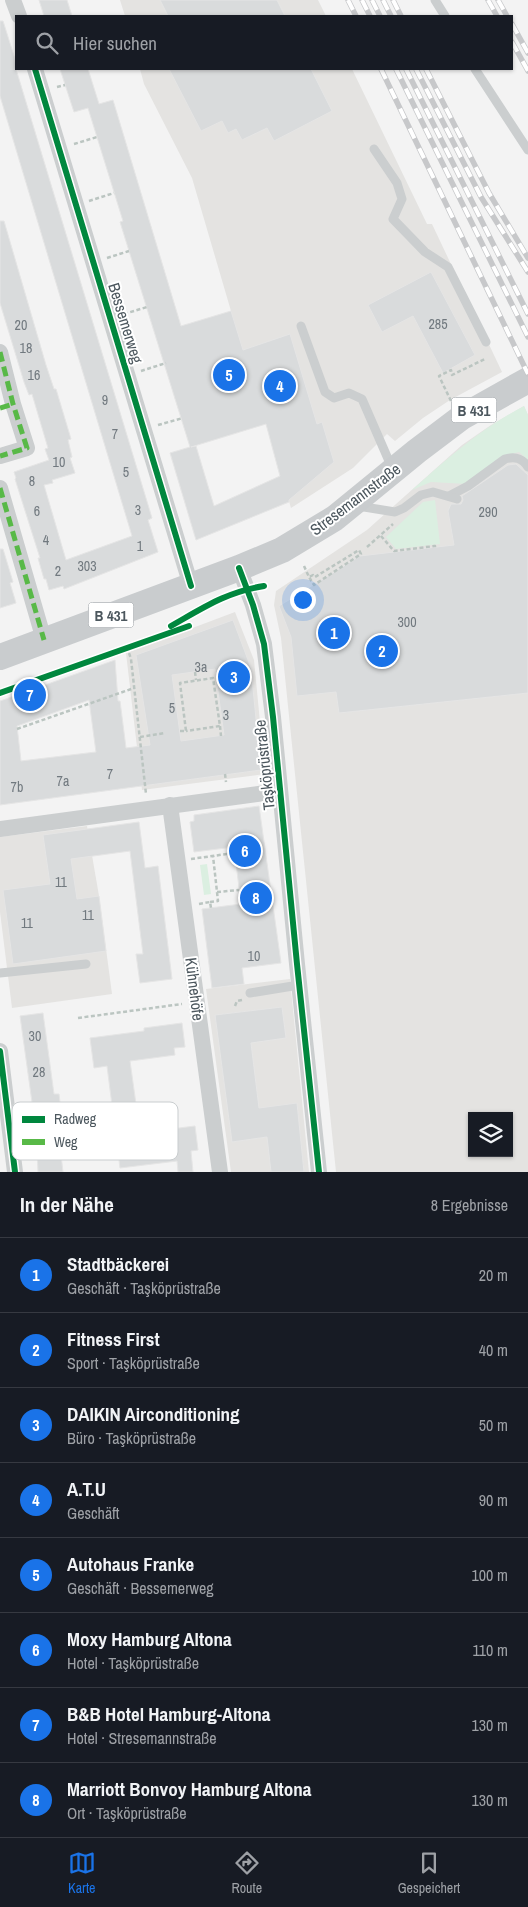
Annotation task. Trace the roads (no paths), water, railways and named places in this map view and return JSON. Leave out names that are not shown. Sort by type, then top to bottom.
[{"type":"main road","name":"Stresemannstraße","points":[[0,657],[239,568],[299,541],[353,505],[462,417],[528,380]]},
{"type":"street","points":[[13,0],[19,15]]},
{"type":"street","name":"Bessemerweg","points":[[35,70],[191,586]]},
{"type":"street","points":[[0,352],[7,406],[27,448],[0,456]]},
{"type":"street","points":[[0,488],[44,640]]},
{"type":"street","name":"Taşköprüstraße","points":[[239,568],[253,605],[264,644],[319,1172]]},
{"type":"street","points":[[0,829],[149,807],[170,806],[280,791]]},
{"type":"street","name":"Kühnehöfe","points":[[170,806],[220,1172]]},
{"type":"street","points":[[0,1051],[12,1148]]},
{"type":"lane","points":[[435,0],[443,15]]},
{"type":"lane","points":[[476,70],[528,150]]},
{"type":"lane","points":[[374,149],[397,183],[402,199],[393,219],[425,252],[448,267],[486,342]]},
{"type":"lane","points":[[301,326],[325,392],[334,398],[349,393],[362,399],[393,471]]},
{"type":"lane","points":[[353,505],[399,511],[421,495],[427,493],[433,492],[453,498],[505,459],[518,458],[528,466]]},
{"type":"lane","points":[[0,973],[86,964]]},
{"type":"lane","points":[[250,993],[299,985]]},
{"type":"railway","points":[[348,0],[356,15]]},
{"type":"railway","points":[[362,0],[370,15]]},
{"type":"railway","points":[[372,0],[380,15]]},
{"type":"railway","points":[[383,0],[390,15]]},
{"type":"railway","points":[[393,0],[400,15]]},
{"type":"railway","points":[[488,0],[496,15]]},
{"type":"railway","points":[[498,0],[506,15]]},
{"type":"railway","points":[[513,26],[528,53]]},
{"type":"railway","points":[[513,44],[528,71]]},
{"type":"railway","points":[[381,70],[528,374]]},
{"type":"railway","points":[[396,70],[528,337]]},
{"type":"railway","points":[[406,70],[528,314]]},
{"type":"railway","points":[[417,70],[481,197],[528,272]]},
{"type":"railway","points":[[427,70],[489,193],[528,258]]},
{"type":"place","name":"Autohaus Franke","points":[[229,375]]},
{"type":"place","name":"A.T.U","points":[[280,386]]},
{"type":"place","name":"Stadtbäckerei","points":[[334,633]]},
{"type":"place","name":"Fitness First","points":[[382,651]]},
{"type":"place","name":"DAIKIN Airconditioning","points":[[234,677]]},
{"type":"place","name":"B&B Hotel Hamburg-Altona","points":[[30,695]]},
{"type":"place","name":"Moxy Hamburg Altona","points":[[245,851]]},
{"type":"place","name":"Marriott Bonvoy Hamburg Altona","points":[[256,898]]}]
